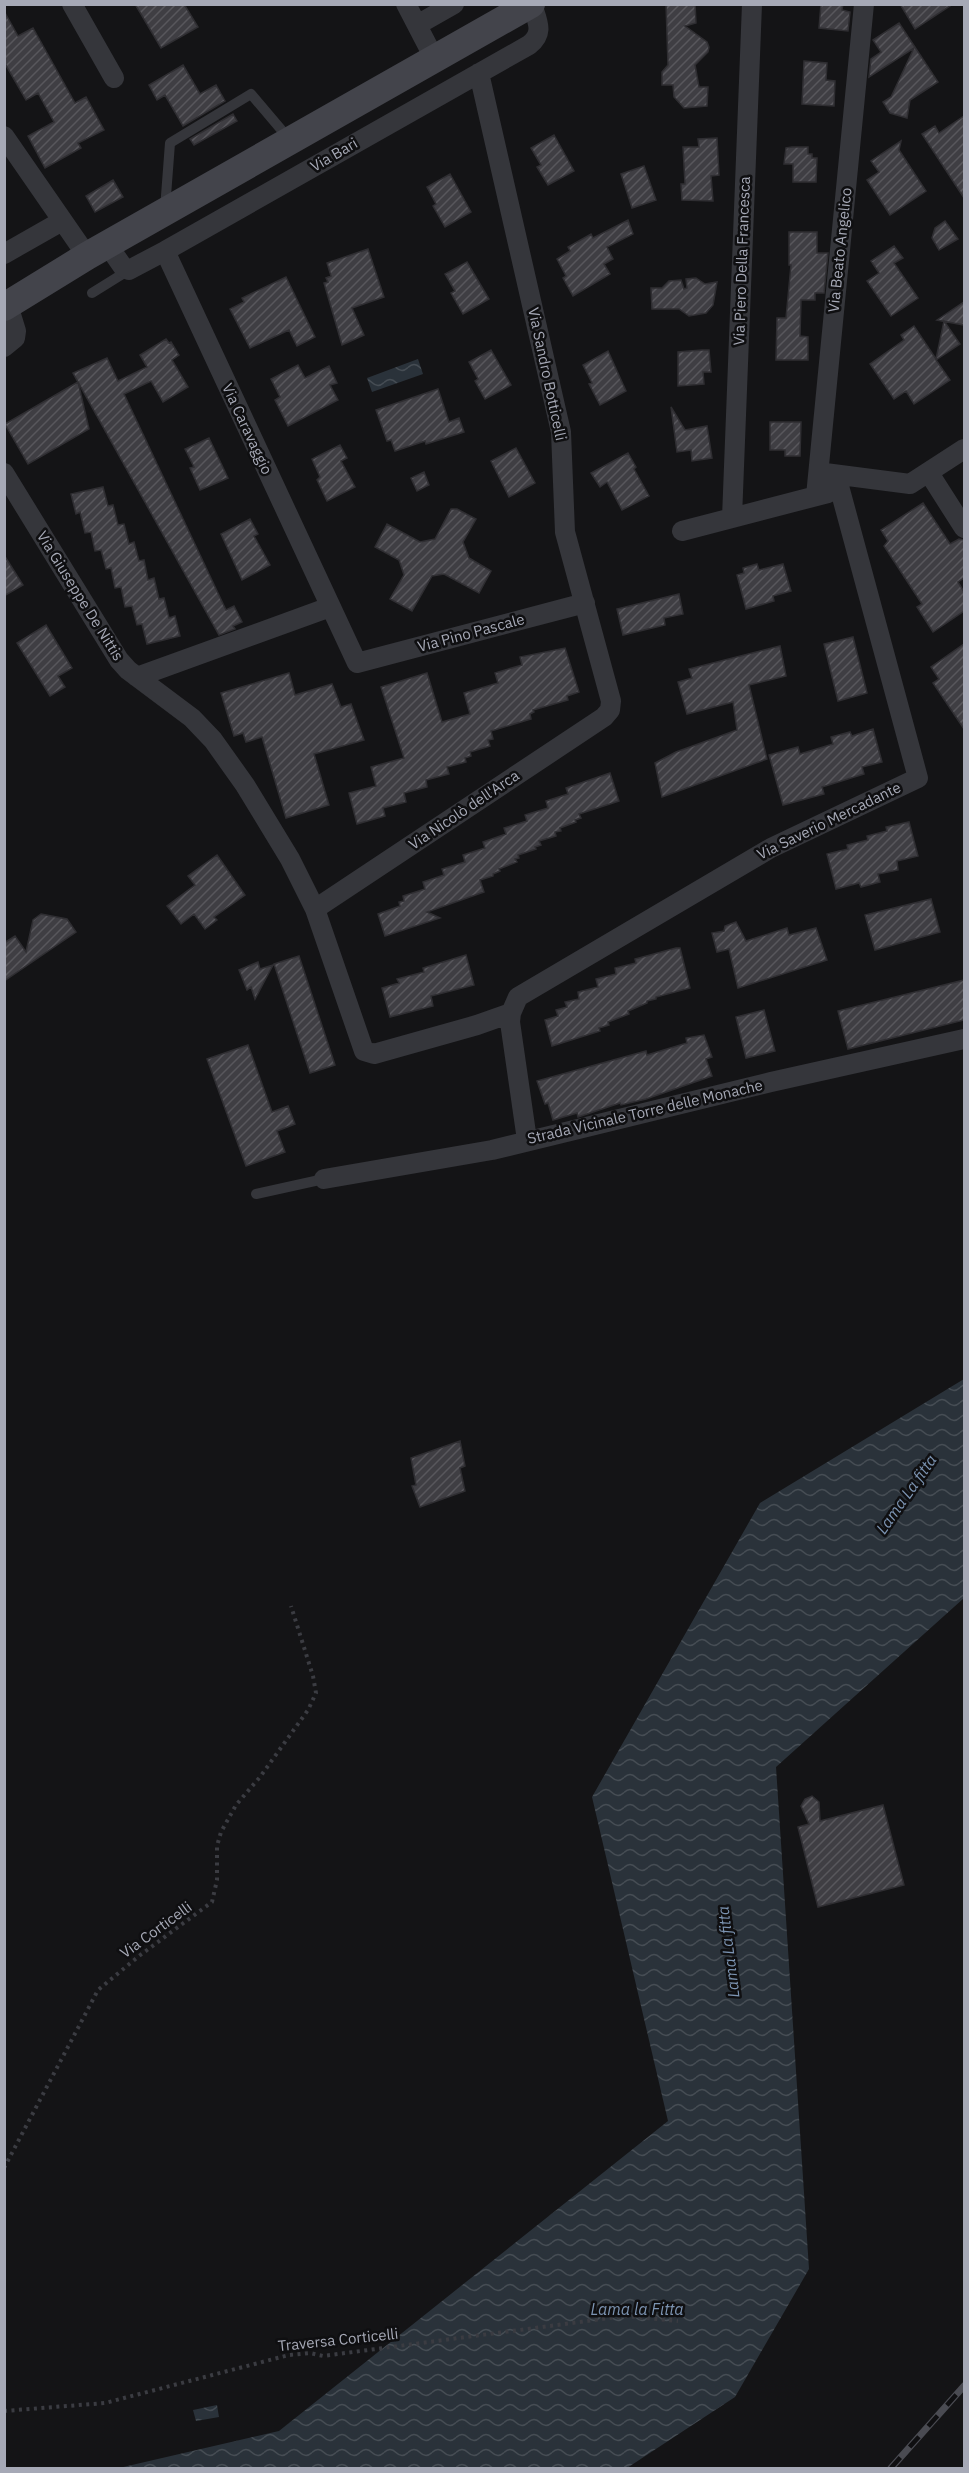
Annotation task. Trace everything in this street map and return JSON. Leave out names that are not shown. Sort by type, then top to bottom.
[{"type":"main road","name":"Via Bari","points":[[6,306],[97,250],[532,4]]},
{"type":"street","points":[[72,4],[114,78]]},
{"type":"street","points":[[406,4],[434,58]]},
{"type":"street","points":[[417,25],[454,4]]},
{"type":"street","name":"Via Bari","points":[[129,270],[537,39],[539,33],[532,4]]},
{"type":"street","name":"Via Piero Della Francesca","points":[[732,518],[752,4]]},
{"type":"street","name":"Via Beato Angelico","points":[[732,518],[816,496],[832,479],[864,4]]},
{"type":"street","name":"Via Sandro Botticelli","points":[[479,73],[561,432],[566,532],[611,701],[610,710]]},
{"type":"street","points":[[4,136],[62,221],[97,250],[129,270]]},
{"type":"street","points":[[4,254],[62,221]]},
{"type":"street","name":"Via Caravaggio","points":[[165,251],[357,663]]},
{"type":"street","name":"Via Bari","points":[[4,347],[15,338],[16,331],[6,306]]},
{"type":"street","points":[[832,479],[910,484],[964,449]]},
{"type":"street","name":"Via Giuseppe De Nittis","points":[[4,473],[119,660],[137,677],[170,699],[213,740],[233,766],[290,859],[315,909]]},
{"type":"street","points":[[929,473],[964,528]]},
{"type":"street","name":"Via Saverio Mercadante","points":[[511,1013],[518,997],[525,991],[759,854],[918,778],[832,479]]},
{"type":"street","points":[[682,531],[732,518]]},
{"type":"street","name":"Via Pino Pascale","points":[[357,663],[585,603]]},
{"type":"street","points":[[137,677],[330,607]]},
{"type":"street","name":"Via Nicolò dell'Arca","points":[[315,909],[604,717],[610,710]]},
{"type":"street","points":[[315,909],[360,1046],[368,1054],[466,1029],[511,1013],[527,1140]]},
{"type":"street","name":"Strada Vicinale Torre delle Monache","points":[[324,1179],[462,1156],[964,1039]]},
{"type":"lane","points":[[165,212],[170,143],[251,94],[291,140]]},
{"type":"lane","points":[[92,293],[129,270]]},
{"type":"lane","points":[[256,1194],[324,1179]]},
{"type":"path","name":"Via Corticelli","points":[[4,2168],[98,1990],[139,1956],[212,1902],[217,1880],[217,1846],[221,1832],[237,1805],[308,1710],[316,1693],[313,1676],[291,1606]]},
{"type":"path","name":"Traversa Corticelli","points":[[4,2411],[105,2403],[289,2355],[310,2353],[323,2355],[625,2316],[678,2321]]},
{"type":"water","points":[[418,359],[423,374],[372,392],[367,378]]},
{"type":"water","name":"Lama la Fitta","points":[[964,1379],[964,1598],[776,1767],[809,2269],[735,2397],[627,2468],[119,2468],[279,2431],[668,2121],[592,1797],[760,1503]]},
{"type":"water","points":[[217,2405],[219,2417],[196,2421],[193,2410]]},
{"type":"building","points":[[135,4],[184,4],[198,27],[161,48]]},
{"type":"building","points":[[666,4],[695,4],[696,23],[685,26],[707,42],[709,47],[708,52],[695,65],[699,87],[708,87],[707,106],[684,108],[674,97],[673,85],[662,85],[662,72],[668,65]]},
{"type":"building","points":[[821,4],[843,4],[842,10],[850,12],[848,31],[819,28]]},
{"type":"building","points":[[900,4],[953,4],[915,29]]},
{"type":"building","points":[[4,11],[18,36],[33,28],[75,103],[86,97],[104,130],[78,143],[81,148],[45,168],[28,136],[54,122],[38,93],[26,100],[4,62]]},
{"type":"building","points":[[899,23],[938,82],[910,100],[907,118],[890,113],[883,102],[891,97],[914,48],[869,77],[871,59],[881,52],[873,40]]},
{"type":"building","points":[[804,61],[827,63],[826,80],[835,81],[834,106],[802,104]]},
{"type":"building","points":[[183,65],[200,94],[216,85],[225,101],[183,126],[165,95],[157,100],[149,85]]},
{"type":"building","points":[[233,114],[237,121],[194,145],[190,139]]},
{"type":"building","points":[[964,116],[964,198],[922,134],[935,126],[939,133]]},
{"type":"building","points":[[554,135],[574,171],[548,185],[537,167],[541,165],[531,148]]},
{"type":"building","points":[[717,138],[719,175],[711,176],[713,201],[682,200],[681,184],[685,184],[683,147],[699,147],[698,139]]},
{"type":"building","points":[[901,141],[899,150],[926,191],[890,215],[867,180],[879,172],[871,161]]},
{"type":"building","points":[[808,147],[808,154],[812,154],[812,158],[817,158],[816,182],[793,182],[793,164],[784,164],[786,148]]},
{"type":"building","points":[[644,166],[656,200],[632,208],[621,174]]},
{"type":"building","points":[[450,174],[471,212],[445,227],[433,206],[436,204],[427,187]]},
{"type":"building","points":[[113,180],[123,197],[95,212],[86,196]]},
{"type":"building","points":[[628,220],[633,234],[607,247],[613,259],[604,264],[610,274],[573,296],[563,278],[566,276],[557,259],[570,251],[568,247],[591,234],[593,238]]},
{"type":"building","points":[[945,221],[958,239],[939,250],[932,238],[935,228]]},
{"type":"building","points":[[789,232],[817,232],[817,253],[828,253],[824,293],[815,293],[815,300],[801,300],[800,336],[808,337],[808,360],[776,360],[777,318],[786,318],[791,265],[789,265]]},
{"type":"building","points":[[894,246],[903,258],[894,263],[918,298],[891,316],[867,281],[879,273],[871,261]]},
{"type":"building","points":[[368,249],[384,297],[352,308],[364,335],[342,345],[324,283],[328,282],[326,278],[331,276],[327,263]]},
{"type":"building","points":[[467,262],[489,299],[463,314],[451,293],[455,291],[445,274]]},
{"type":"building","points":[[286,277],[315,337],[297,346],[289,330],[250,348],[230,309],[244,302],[242,298]]},
{"type":"building","points":[[696,278],[705,284],[717,282],[713,305],[706,313],[689,316],[679,309],[652,309],[651,288],[662,288],[669,281],[681,280],[684,289],[687,288],[686,279]]},
{"type":"building","points":[[964,302],[964,325],[937,320]]},
{"type":"building","points":[[944,321],[960,344],[936,360],[950,380],[914,404],[906,391],[894,399],[870,364],[904,340],[901,335],[914,326],[936,359]]},
{"type":"building","points":[[166,339],[169,343],[171,342],[179,355],[172,360],[188,387],[163,402],[151,381],[124,394],[226,610],[234,606],[242,622],[233,626],[235,629],[219,635],[73,373],[107,358],[118,381],[147,367],[140,355]]},
{"type":"building","points":[[491,350],[511,385],[485,399],[475,381],[478,379],[469,362]]},
{"type":"building","points":[[709,350],[711,372],[703,372],[704,384],[678,386],[678,352]]},
{"type":"building","points":[[608,351],[626,391],[600,405],[589,384],[592,383],[583,365]]},
{"type":"building","points":[[298,365],[305,378],[329,366],[337,383],[330,385],[338,400],[288,426],[275,400],[280,397],[271,379]]},
{"type":"building","points":[[78,382],[89,429],[28,464],[5,424]]},
{"type":"building","points":[[438,389],[449,422],[459,418],[464,432],[395,451],[391,440],[387,441],[376,410]]},
{"type":"building","points":[[671,407],[685,430],[707,426],[712,458],[692,461],[691,450],[677,452]]},
{"type":"building","points":[[770,422],[801,422],[800,456],[785,456],[785,450],[770,450]]},
{"type":"building","points":[[209,438],[228,478],[200,490],[190,468],[194,467],[185,449]]},
{"type":"building","points":[[340,445],[347,458],[341,461],[355,487],[327,501],[317,480],[320,477],[312,459]]},
{"type":"building","points":[[516,448],[535,483],[509,497],[491,461]]},
{"type":"building","points":[[628,453],[649,496],[622,510],[607,482],[600,487],[591,473]]},
{"type":"building","points":[[424,472],[429,485],[417,491],[411,478]]},
{"type":"building","points":[[103,487],[108,506],[113,505],[118,525],[124,524],[129,544],[134,542],[139,561],[144,560],[148,580],[154,578],[159,599],[164,598],[169,618],[175,616],[180,636],[147,644],[142,624],[137,625],[132,606],[125,607],[121,587],[115,588],[111,568],[106,569],[101,550],[95,551],[91,532],[85,533],[80,512],[76,514],[71,494]]},
{"type":"building","points":[[923,503],[950,544],[959,539],[964,540],[964,578],[958,582],[964,592],[964,611],[933,632],[917,607],[922,604],[884,546],[888,541],[881,530]]},
{"type":"building","points":[[451,509],[457,509],[476,519],[463,542],[469,558],[491,571],[479,593],[444,574],[432,576],[412,611],[390,599],[404,575],[399,560],[375,547],[387,524],[420,542],[435,539]]},
{"type":"building","points":[[250,519],[258,534],[254,536],[270,565],[242,580],[221,534]]},
{"type":"building","points":[[4,555],[23,585],[4,596]]},
{"type":"building","points":[[757,564],[759,570],[783,564],[791,591],[773,596],[774,601],[746,609],[737,575],[744,573],[743,568]]},
{"type":"building","points":[[679,594],[683,614],[664,618],[665,625],[623,635],[617,609]]},
{"type":"building","points":[[46,625],[72,668],[58,676],[65,687],[50,696],[17,643]]},
{"type":"building","points":[[853,637],[867,693],[838,701],[824,644]]},
{"type":"building","points":[[964,644],[964,729],[933,683],[939,679],[931,667]]},
{"type":"building","points":[[780,646],[786,676],[749,685],[767,759],[662,797],[655,763],[676,752],[737,730],[733,702],[687,714],[678,682],[692,678],[689,669]]},
{"type":"building","points":[[565,648],[579,692],[567,696],[568,700],[533,710],[534,712],[530,714],[531,719],[491,731],[493,739],[488,740],[490,746],[470,752],[471,756],[465,758],[466,762],[447,767],[449,774],[426,780],[427,787],[404,793],[406,802],[383,808],[385,816],[357,824],[349,793],[376,786],[371,767],[404,758],[381,687],[427,673],[442,722],[470,714],[464,693],[498,683],[495,673],[522,665],[520,657]]},
{"type":"building","points":[[289,673],[295,695],[332,684],[341,707],[351,704],[364,740],[314,754],[329,805],[286,818],[262,737],[246,742],[243,733],[234,736],[221,693]]},
{"type":"building","points":[[873,729],[882,762],[862,767],[864,774],[822,787],[824,794],[783,805],[769,755],[798,747],[800,754],[833,744],[831,737],[850,732],[852,736]]},
{"type":"building","points":[[610,773],[619,801],[579,814],[581,818],[560,828],[561,831],[555,832],[556,836],[539,841],[541,845],[535,847],[536,849],[518,855],[519,858],[515,859],[517,862],[499,869],[500,871],[493,876],[480,880],[484,892],[427,912],[440,918],[385,936],[378,914],[400,906],[399,902],[404,901],[403,896],[425,889],[423,882],[444,875],[442,869],[465,862],[463,855],[485,848],[483,842],[506,834],[504,828],[527,821],[525,815],[548,808],[546,801],[568,794],[566,788]]},
{"type":"building","points":[[909,822],[918,856],[897,861],[898,870],[878,874],[880,882],[861,887],[859,883],[836,889],[827,854],[848,849],[847,845],[868,840],[867,836],[887,831],[886,827]]},
{"type":"building","points":[[217,855],[245,895],[214,917],[217,920],[205,929],[194,914],[181,924],[167,906],[195,885],[188,876]]},
{"type":"building","points":[[931,899],[940,932],[875,950],[865,915]]},
{"type":"building","points":[[41,914],[67,919],[76,932],[4,981],[4,943],[15,936],[26,952],[33,920]]},
{"type":"building","points":[[736,922],[746,941],[787,928],[789,935],[816,928],[827,960],[738,988],[729,949],[717,952],[712,933],[724,931],[725,926]]},
{"type":"building","points":[[680,948],[690,988],[656,997],[628,1011],[629,1014],[608,1022],[609,1025],[599,1028],[600,1031],[552,1046],[545,1020],[558,1016],[556,1010],[567,1007],[565,1002],[579,999],[578,992],[598,987],[596,979],[616,974],[615,968],[636,963],[635,959]]},
{"type":"building","points":[[466,955],[474,985],[431,996],[433,1006],[390,1017],[382,988],[399,983],[397,979],[424,972],[423,968]]},
{"type":"building","points":[[299,956],[335,1065],[310,1073],[274,964]]},
{"type":"building","points":[[258,962],[260,969],[273,965],[255,999],[251,987],[247,990],[239,970]]},
{"type":"building","points":[[964,980],[964,1020],[848,1049],[838,1011]]},
{"type":"building","points":[[764,1010],[775,1051],[746,1058],[736,1017]]},
{"type":"building","points":[[704,1035],[712,1057],[706,1059],[712,1076],[646,1099],[621,1105],[620,1103],[578,1117],[577,1113],[553,1120],[548,1103],[545,1104],[537,1081],[646,1051],[647,1055],[687,1043],[686,1038]]},
{"type":"building","points":[[248,1045],[272,1112],[288,1106],[295,1124],[277,1131],[285,1152],[246,1166],[207,1059]]},
{"type":"building","points":[[460,1441],[465,1466],[460,1468],[465,1491],[420,1507],[412,1486],[416,1485],[411,1458]]},
{"type":"building","points":[[812,1796],[819,1802],[820,1821],[883,1805],[904,1885],[818,1907],[798,1827],[809,1824],[801,1806],[805,1799]]},
{"type":"railway","points":[[891,2468],[964,2386]]},
{"type":"water label","name":"Lama La fitta","points":[[906,1494]]},
{"type":"water label","name":"Lama La fitta","points":[[728,1952]]}]
